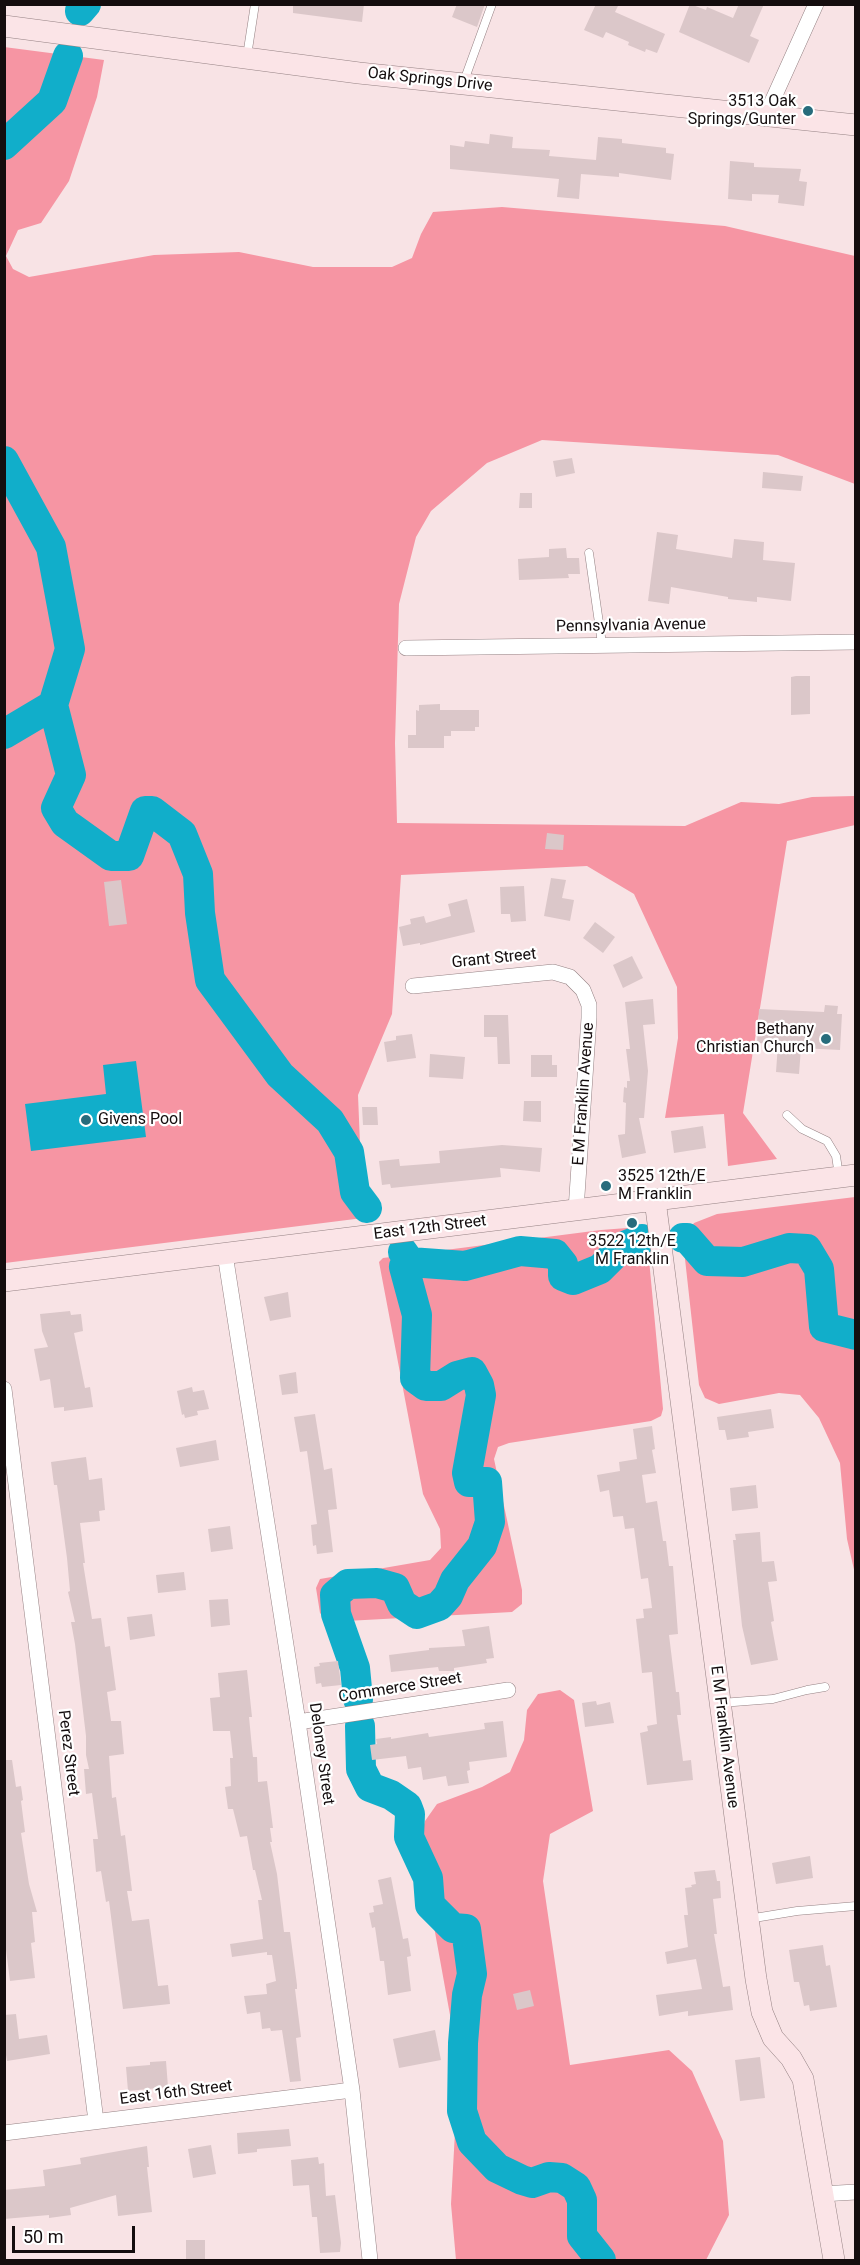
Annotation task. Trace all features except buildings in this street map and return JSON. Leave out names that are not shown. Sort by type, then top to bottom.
[{"type":"street","points":[[766,115],[816,4]]},
{"type":"street","name":"Oak Springs Drive","points":[[4,26],[359,73],[463,82],[855,125]]},
{"type":"street","name":"Pennsylvania Avenue","points":[[406,648],[855,642]]},
{"type":"street","name":"Grant Street","points":[[413,986],[547,972],[563,974],[576,982]]},
{"type":"street","name":"E M Franklin Avenue","points":[[576,982],[583,990],[589,1005],[576,1210]]},
{"type":"street","name":"East 12th Street","points":[[4,1281],[847,1176]]},
{"type":"street","name":"E M Franklin Avenue","points":[[656,1200],[747,1919],[762,2012],[773,2038],[792,2058],[804,2079],[821,2194],[834,2260]]},
{"type":"street","name":"Deloney Street","points":[[225,1254],[298,1722],[352,2090],[370,2260]]},
{"type":"street","name":"Perez Street","points":[[4,1389],[96,2121]]},
{"type":"street","name":"Commerce Street","points":[[298,1722],[508,1689]]},
{"type":"street","name":"East 16th Street","points":[[4,2133],[352,2090]]},
{"type":"street","points":[[821,2194],[855,2192]]},
{"type":"lane","points":[[246,58],[255,4]]},
{"type":"lane","points":[[463,82],[492,4]]},
{"type":"lane","points":[[589,553],[602,644]]},
{"type":"lane","points":[[787,1115],[802,1130],[827,1141],[847,1176]]},
{"type":"lane","points":[[719,1703],[773,1699],[825,1687]]},
{"type":"lane","points":[[747,1919],[797,1911],[855,1906]]},
{"type":"shaded area","points":[[4,47],[104,60],[97,97],[69,181],[41,223],[18,230],[6,256],[13,269],[29,277],[154,255],[239,252],[313,267],[392,267],[412,258],[433,212],[502,207],[725,226],[855,256],[855,484],[778,455],[542,440],[487,463],[431,511],[416,537],[399,604],[395,743],[397,823],[685,826],[741,802],[779,804],[812,797],[855,796],[855,825],[787,841],[743,1113],[777,1159],[728,1166],[724,1114],[665,1118],[678,1038],[677,987],[634,894],[587,866],[401,875],[392,1014],[358,1095],[363,1218],[5,1263]]},
{"type":"shaded area","points":[[856,1197],[855,1574],[847,1539],[840,1463],[819,1418],[800,1395],[779,1393],[719,1404],[705,1398],[699,1385],[683,1241],[694,1223],[717,1214]]},
{"type":"shaded area","points":[[640,1227],[647,1238],[663,1409],[661,1416],[651,1421],[509,1443],[498,1447],[494,1459],[522,1590],[522,1604],[512,1612],[328,1622],[320,1613],[316,1588],[320,1579],[430,1560],[441,1548],[440,1529],[423,1494],[379,1262],[383,1258]]},
{"type":"shaded area","points":[[560,1690],[574,1700],[593,1811],[550,1834],[543,1881],[570,2065],[669,2050],[692,2071],[723,2141],[729,2215],[706,2260],[456,2260],[451,2204],[456,2114],[456,2048],[419,1844],[425,1821],[437,1804],[482,1787],[510,1772],[524,1740],[527,1710],[538,1694]]},
{"type":"water","name":"Givens Pool","points":[[136,1061],[146,1137],[31,1151],[25,1104],[106,1094],[103,1065]]},
{"type":"waterway","points":[[80,11],[86,4]]},
{"type":"waterway","points":[[4,145],[52,101],[68,56]]},
{"type":"waterway","points":[[4,461],[51,547],[70,649],[53,705],[4,734]]},
{"type":"waterway","points":[[53,705],[71,775],[56,808],[65,823],[111,856],[129,856],[145,811],[152,811],[182,834],[198,874],[200,913],[210,980],[280,1075],[330,1121],[349,1152],[355,1192],[367,1208]]},
{"type":"waterway","points":[[683,1238],[687,1238],[707,1261],[743,1262],[789,1248],[807,1249],[819,1269],[824,1327],[856,1335]]},
{"type":"waterway","points":[[403,1252],[410,1262],[465,1266],[520,1251],[555,1254],[563,1264],[563,1276],[573,1280],[600,1269],[622,1247],[642,1239]]},
{"type":"waterway","points":[[358,1699],[355,1668],[336,1614],[335,1595],[348,1584],[377,1583],[395,1588],[402,1604],[417,1614],[439,1606],[448,1596],[455,1580],[482,1546],[490,1522],[487,1482],[469,1482],[467,1473],[481,1395],[479,1385],[472,1372],[457,1376],[441,1386],[426,1386],[415,1378],[417,1315],[404,1267],[410,1262]]},
{"type":"waterway","points":[[360,1726],[361,1769],[370,1787],[391,1795],[407,1806],[410,1814],[409,1837],[428,1878],[430,1905],[453,1928],[466,1929],[472,1974],[467,1995],[463,2043],[462,2111],[472,2142],[497,2168],[522,2180],[532,2183],[549,2177],[562,2178],[576,2187],[582,2200],[582,2236],[601,2260]]},
{"type":"place","name":"3513 Oak Springs/Gunter","points":[[808,111]]},
{"type":"place","name":"Bethany Christian Church","points":[[826,1039]]},
{"type":"place","name":"Givens Pool","points":[[86,1120]]},
{"type":"place","name":"3525 12th/E M Franklin","points":[[606,1186]]},
{"type":"place","name":"3522 12th/E M Franklin","points":[[632,1223]]}]
